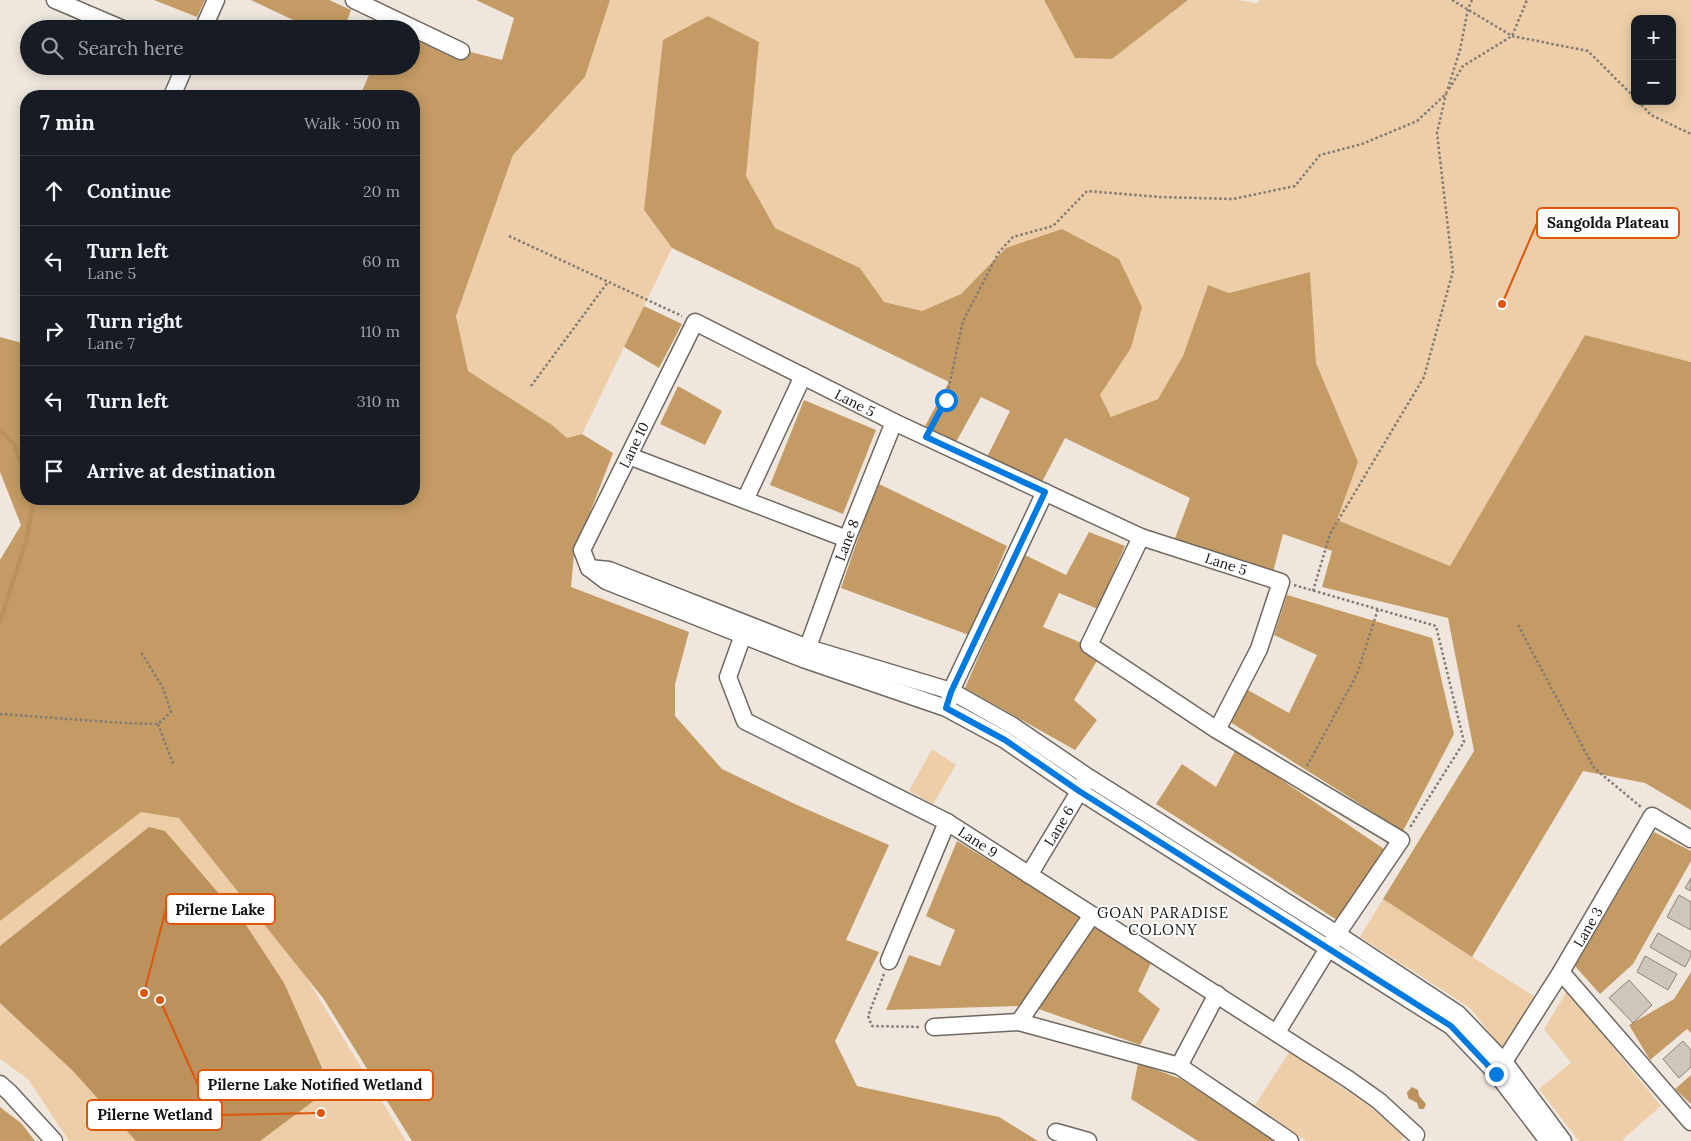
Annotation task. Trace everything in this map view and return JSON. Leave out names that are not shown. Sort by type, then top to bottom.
[{"type":"street","points":[[55,0],[102,20]]},
{"type":"street","points":[[207,20],[216,0]]},
{"type":"street","points":[[354,0],[396,20]]},
{"type":"street","points":[[420,31],[461,51]]},
{"type":"street","points":[[175,90],[181,75]]},
{"type":"street","name":"Lane 5","points":[[695,322],[894,422],[1141,537],[1281,582]]},
{"type":"street","name":"Lane 10","points":[[589,568],[582,550],[695,322]]},
{"type":"street","points":[[745,500],[803,376]]},
{"type":"street","name":"Lane 8","points":[[806,654],[847,539],[894,422]]},
{"type":"street","points":[[629,456],[847,539]]},
{"type":"street","points":[[946,708],[951,692],[1045,492]]},
{"type":"street","points":[[1141,537],[1089,645],[1217,730],[1401,840],[1333,941],[1277,1032]]},
{"type":"street","points":[[589,568],[606,581],[742,635],[951,692],[1013,726],[1333,941],[1451,1026],[1500,1068],[1563,1141]]},
{"type":"street","points":[[589,568],[609,570],[806,654],[946,708],[1005,740],[1079,791],[1333,941]]},
{"type":"street","points":[[1217,730],[1259,649],[1281,582]]},
{"type":"street","name":"Lane 9","points":[[742,635],[728,677],[745,721],[947,822],[1348,1079],[1379,1101],[1416,1135]]},
{"type":"street","name":"Lane 6","points":[[1029,874],[1088,777]]},
{"type":"street","points":[[1652,816],[1691,839]]},
{"type":"street","name":"Lane 3","points":[[1500,1068],[1561,972],[1652,816]]},
{"type":"street","points":[[889,961],[947,822]]},
{"type":"street","points":[[1019,1022],[1092,915]]},
{"type":"street","points":[[1561,972],[1691,1122]]},
{"type":"street","points":[[1178,1066],[1218,994]]},
{"type":"street","points":[[934,1027],[1019,1022],[1178,1066],[1290,1141]]},
{"type":"street","points":[[1500,1068],[1548,1141]]},
{"type":"street","points":[[0,1084],[54,1141]]},
{"type":"street","points":[[1056,1132],[1088,1141]]},
{"type":"path","points":[[1452,0],[1512,36],[1588,51],[1631,94]]},
{"type":"path","points":[[1313,591],[1330,534],[1424,377],[1453,271],[1437,133],[1446,94],[1460,50],[1468,9],[1472,0]]},
{"type":"path","points":[[926,437],[946,400],[963,321],[998,252],[1012,237],[1053,226],[1087,191],[1160,197],[1234,199],[1295,186],[1320,155],[1362,144],[1417,121],[1446,94],[1463,66],[1512,36],[1527,0]]},
{"type":"path","points":[[1642,105],[1652,115],[1691,134]]},
{"type":"path","points":[[509,236],[695,322]]},
{"type":"path","points":[[531,386],[608,282]]},
{"type":"path","points":[[1281,582],[1436,626],[1464,742],[1401,840]]},
{"type":"path","points":[[1300,779],[1357,674],[1378,609]]},
{"type":"path","points":[[1518,624],[1594,768],[1652,816]]},
{"type":"path","points":[[0,714],[158,724],[171,712],[164,688],[141,652]]},
{"type":"path","points":[[158,724],[174,766]]},
{"type":"path","points":[[889,961],[868,1016],[872,1026],[934,1027]]},
{"type":"shaded area","points":[[154,0],[205,0],[197,17]]},
{"type":"shaded area","points":[[251,0],[329,0],[351,10],[347,20],[293,20]]},
{"type":"shaded area","points":[[476,0],[610,0],[585,77],[513,155],[456,316],[468,371],[552,425],[567,438],[582,434],[613,453],[574,554],[571,587],[689,632],[675,684],[675,716],[722,769],[797,805],[889,845],[846,940],[879,952],[835,1041],[857,1086],[999,1117],[1038,1141],[412,1141],[323,998],[179,818],[141,812],[0,921],[0,560],[21,525],[0,472],[0,337],[20,342],[20,505],[420,505],[420,90],[363,90],[369,75],[420,75],[420,39],[502,60],[514,18]]},
{"type":"shaded area","points":[[610,0],[1044,0],[1075,58],[1112,59],[1188,0],[1237,0],[1256,3],[1260,0],[1691,0],[1691,362],[1585,335],[1450,566],[1337,520],[1358,462],[1316,363],[1310,272],[1229,293],[1208,285],[1183,356],[1158,399],[1111,417],[1100,395],[1131,348],[1006,248],[961,294],[922,311],[884,302],[860,268],[775,228],[746,176],[759,42],[644,210],[672,248],[582,434],[567,438],[552,425],[468,371],[456,316],[513,155],[585,77]]},
{"type":"shaded area","points":[[1044,0],[1188,0],[1112,59],[1075,58]]},
{"type":"shaded area","points":[[708,16],[759,42],[746,176],[775,228],[860,268],[884,302],[922,311],[961,294],[1006,248],[1062,229],[1119,259],[1142,307],[1131,348],[1100,395],[1111,417],[1158,399],[1183,356],[1208,285],[1229,293],[1310,272],[1316,363],[1358,462],[1337,520],[1450,566],[1585,335],[1691,362],[1691,810],[1645,783],[1583,771],[1472,957],[1383,899],[1474,751],[1448,618],[1322,587],[1332,551],[1283,534],[1273,572],[1174,541],[1190,498],[1065,438],[1042,482],[987,457],[1010,411],[981,397],[956,442],[925,426],[949,382],[672,248],[644,210],[663,40]]},
{"type":"shaded area","points":[[644,306],[682,324],[659,368],[624,347]]},
{"type":"shaded area","points":[[678,386],[722,411],[705,445],[660,424]]},
{"type":"shaded area","points":[[804,400],[876,430],[843,514],[770,485]]},
{"type":"shaded area","points":[[877,483],[1007,546],[969,635],[841,588]]},
{"type":"shaded area","points":[[1089,532],[1125,546],[1098,609],[1059,593],[1043,627],[1082,643],[1098,659],[1074,700],[1097,720],[1075,750],[965,688],[1023,554],[1066,575]]},
{"type":"shaded area","points":[[1287,595],[1432,638],[1454,734],[1403,831],[1230,722],[1246,689],[1289,713],[1317,655],[1274,635]]},
{"type":"shaded area","points":[[932,749],[956,765],[933,804],[909,791]]},
{"type":"shaded area","points":[[1236,749],[1384,849],[1337,920],[1156,804],[1182,764],[1216,787]]},
{"type":"shaded area","points":[[179,768],[406,1141],[69,1141],[28,1079],[0,1059],[0,908]]},
{"type":"shaded area","points":[[149,827],[165,831],[246,925],[284,983],[331,1088],[260,1141],[136,1141],[73,1071],[0,1003],[0,946]]},
{"type":"shaded area","points":[[1654,832],[1691,851],[1691,861],[1633,964],[1600,994],[1575,966]]},
{"type":"shaded area","points":[[957,841],[1080,916],[1019,1006],[886,1010],[909,955],[940,966],[955,930],[926,916]]},
{"type":"shaded area","points":[[1383,899],[1534,996],[1503,1049],[1470,1008],[1360,937]]},
{"type":"shaded area","points":[[1093,923],[1151,963],[1138,991],[1160,1009],[1140,1045],[1036,1008]]},
{"type":"shaded area","points":[[1691,972],[1691,1033],[1687,1029],[1650,1060],[1629,1025],[1674,999]]},
{"type":"shaded area","points":[[1567,991],[1661,1106],[1623,1139],[1624,1141],[1579,1141],[1539,1089],[1571,1063],[1544,1029]]},
{"type":"shaded area","points":[[1290,1051],[1380,1114],[1404,1137],[1400,1141],[1306,1141],[1255,1105]]},
{"type":"shaded area","points":[[1138,1063],[1181,1079],[1278,1141],[1198,1141],[1131,1099]]},
{"type":"shaded area","points":[[1691,1075],[1691,1104],[1675,1089]]},
{"type":"shaded area","points":[[1412,1087],[1418,1090],[1419,1096],[1426,1104],[1424,1109],[1419,1109],[1417,1103],[1408,1098],[1407,1092]]},
{"type":"shaded area","points":[[0,1107],[21,1123],[35,1141],[0,1141]]},
{"type":"building","points":[[1691,878],[1691,891],[1685,888]]},
{"type":"building","points":[[1679,895],[1691,902],[1691,930],[1667,917]]},
{"type":"building","points":[[1658,933],[1691,952],[1685,967],[1650,947]]},
{"type":"building","points":[[1645,956],[1677,974],[1668,990],[1637,972]]},
{"type":"building","points":[[1629,980],[1652,1005],[1633,1023],[1609,998]]},
{"type":"building","points":[[1683,1041],[1691,1050],[1691,1067],[1679,1078],[1663,1059]]},
{"type":"waterway","points":[[0,429],[15,446],[20,460]]},
{"type":"waterway","points":[[0,622],[26,541],[33,505]]},
{"type":"place","name":"Sangolda Plateau","points":[[1502,304]]},
{"type":"place","name":"Pilerne Lake","points":[[144,993]]},
{"type":"place","name":"Pilerne Lake Notified Wetland","points":[[160,1000]]},
{"type":"place","name":"Pilerne Wetland","points":[[321,1113]]},
{"type":"district","name":"GOAN PARADISE COLONY","points":[[1163,920]]},
{"type":"route","points":[[946,400],[926,437],[1045,492],[951,692],[946,708],[1005,740],[1079,791],[1451,1026],[1496,1074]]}]
